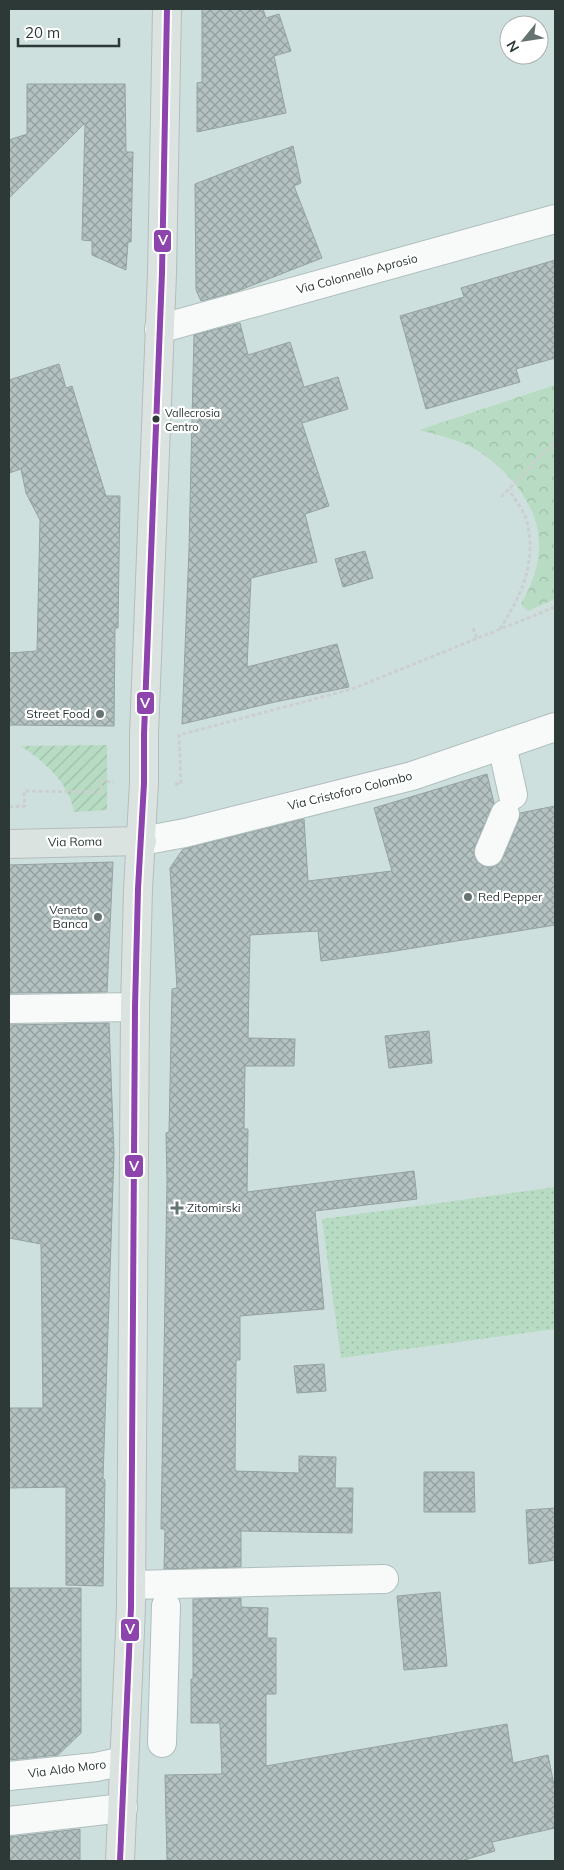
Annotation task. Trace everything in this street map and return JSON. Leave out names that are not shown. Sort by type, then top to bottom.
[{"type":"main road","points":[[120,1861],[131,1585],[135,1007],[162,273],[167,9]]},
{"type":"main road","name":"Via Roma","points":[[9,844],[142,841]]},
{"type":"street","name":"Via Colonnello Aprosio","points":[[159,329],[555,219]]},
{"type":"street","name":"Via Cristoforo Colombo","points":[[142,841],[185,833],[412,776],[555,727]]},
{"type":"street","points":[[489,852],[509,805],[502,745]]},
{"type":"street","points":[[9,1009],[135,1007]]},
{"type":"street","points":[[131,1585],[384,1579]]},
{"type":"street","points":[[162,1743],[166,1606]]},
{"type":"street","name":"Via Aldo Moro","points":[[9,1776],[96,1767],[124,1761]]},
{"type":"street","points":[[9,1821],[123,1808]]},
{"type":"path","points":[[502,497],[555,442]]},
{"type":"path","points":[[500,630],[517,601],[530,560],[529,532],[525,516],[509,490]]},
{"type":"path","points":[[9,807],[25,806],[24,791],[100,792],[101,781],[181,784],[179,734],[352,689],[555,606]]},
{"type":"path","points":[[473,628],[477,638]]},
{"type":"green space","points":[[555,385],[555,599],[528,611],[521,604],[536,567],[539,549],[538,532],[534,516],[526,500],[501,469],[480,452],[460,442],[419,430]]},
{"type":"green space","points":[[107,745],[107,810],[74,812],[67,792],[55,774],[21,746]]},
{"type":"green space","points":[[555,1187],[555,1329],[341,1358],[322,1219]]},
{"type":"building","points":[[202,9],[263,9],[266,18],[279,14],[291,51],[274,56],[286,113],[197,132],[197,83],[202,82]]},
{"type":"building","points":[[27,84],[125,84],[126,152],[133,152],[131,242],[128,242],[126,270],[92,255],[92,241],[82,240],[85,123],[9,198],[9,140],[27,134]]},
{"type":"building","points":[[293,146],[301,183],[294,186],[322,258],[235,292],[201,301],[196,290],[195,184]]},
{"type":"building","points":[[555,260],[555,358],[516,369],[520,382],[426,409],[400,316],[464,297],[461,288]]},
{"type":"building","points":[[240,323],[248,355],[290,342],[304,387],[338,377],[348,409],[302,423],[329,506],[305,514],[317,562],[251,578],[247,667],[337,644],[349,687],[182,724],[189,549],[194,335]]},
{"type":"building","points":[[59,364],[66,388],[72,386],[106,496],[120,496],[118,628],[115,628],[114,726],[9,725],[9,653],[37,651],[40,520],[26,493],[21,469],[9,473],[9,380]]},
{"type":"building","points":[[365,551],[373,578],[343,587],[335,559]]},
{"type":"building","points":[[487,774],[494,803],[475,846],[474,853],[476,861],[483,866],[491,867],[499,864],[519,820],[520,813],[555,806],[555,925],[321,961],[318,931],[250,935],[248,1038],[295,1039],[294,1066],[245,1066],[244,1129],[248,1129],[247,1192],[414,1171],[417,1199],[315,1211],[324,1309],[240,1316],[240,1360],[236,1360],[235,1471],[299,1473],[299,1456],[336,1457],[335,1488],[353,1488],[352,1533],[241,1531],[241,1567],[164,1569],[165,1529],[161,1529],[167,1182],[166,1133],[169,1132],[172,989],[177,988],[170,868],[183,849],[304,819],[308,881],[392,871],[374,808]]},
{"type":"building","points":[[113,862],[107,992],[9,993],[9,865]]},
{"type":"building","points":[[109,1023],[114,1154],[103,1478],[105,1480],[103,1586],[66,1585],[66,1487],[9,1488],[9,1408],[43,1408],[41,1244],[9,1238],[9,1025]]},
{"type":"building","points":[[429,1031],[432,1063],[389,1068],[385,1036]]},
{"type":"building","points":[[324,1364],[326,1391],[297,1393],[294,1366]]},
{"type":"building","points":[[424,1472],[474,1472],[475,1512],[424,1512]]},
{"type":"building","points":[[555,1508],[555,1560],[529,1564],[526,1510]]},
{"type":"building","points":[[9,1588],[81,1588],[81,1733],[58,1755],[9,1760]]},
{"type":"building","points":[[440,1592],[447,1666],[404,1670],[397,1596]]},
{"type":"building","points":[[241,1598],[241,1607],[268,1608],[267,1638],[276,1638],[276,1694],[266,1694],[266,1766],[507,1724],[513,1763],[548,1755],[555,1790],[555,1828],[492,1842],[495,1851],[461,1861],[167,1861],[165,1775],[222,1774],[220,1723],[191,1723],[193,1599]]},
{"type":"building","points":[[80,1829],[80,1861],[9,1861],[9,1837]]},
{"type":"transit line","name":"V","points":[[120,1861],[131,1607],[135,1007],[162,273],[167,9]]},
{"type":"place","name":"Vallecrosia Centro","points":[[156,419]]},
{"type":"place","name":"Street Food","points":[[100,714]]},
{"type":"place","name":"Red Pepper","points":[[468,897]]},
{"type":"place","name":"Veneto Banca","points":[[98,917]]},
{"type":"place","name":"Zitomirski","points":[[177,1208]]}]
